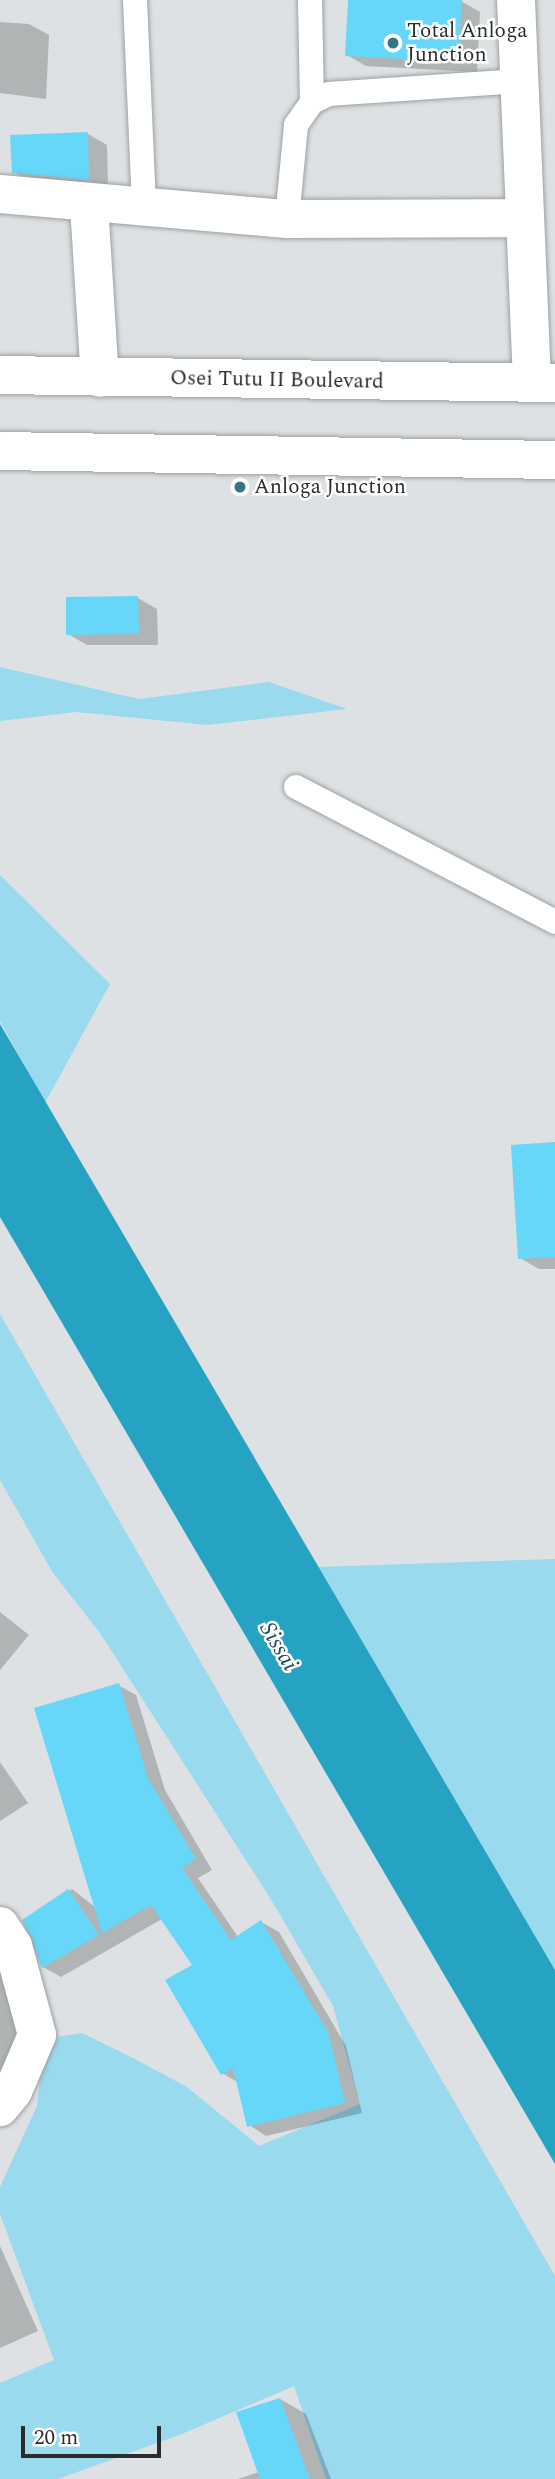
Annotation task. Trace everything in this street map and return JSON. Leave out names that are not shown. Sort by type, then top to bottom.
[{"type":"street","points":[[516,0],[523,218],[543,383]]},
{"type":"street","points":[[0,194],[89,205],[287,219],[523,218]]},
{"type":"street","points":[[89,205],[100,378]]},
{"type":"street","name":"Osei Tutu II Boulevard","points":[[0,374],[100,378],[543,383]]},
{"type":"street","points":[[0,452],[555,460]]},
{"type":"street","points":[[0,1926],[13,1946],[37,2035],[13,2091],[0,2107]]},
{"type":"lane","points":[[135,0],[144,208]]},
{"type":"lane","points":[[310,0],[312,102]]},
{"type":"lane","points":[[287,219],[296,125],[312,102],[329,94],[519,81]]},
{"type":"lane","points":[[296,787],[555,922]]},
{"type":"shaded area","points":[[0,667],[139,699],[269,682],[347,709],[207,725],[76,712],[0,721]]},
{"type":"shaded area","points":[[0,875],[110,984],[45,1103],[0,1021]]},
{"type":"shaded area","points":[[0,1314],[555,2276],[555,2479],[326,2479],[294,2386],[182,2434],[58,2479],[0,2479],[0,2383],[54,2360],[0,2214],[0,2187],[37,2106],[44,2039],[82,2033],[131,2057],[187,2087],[259,2146],[360,2104],[333,2006],[272,1901],[100,1633],[53,1573],[0,1480]]},
{"type":"shaded area","points":[[555,1559],[555,1970],[318,1567]]},
{"type":"water","name":"Sissai","points":[[0,1024],[555,1970],[555,2164],[0,1217]]},
{"type":"building","points":[[348,0],[462,0],[458,62],[345,56]]},
{"type":"building","points":[[88,132],[89,180],[12,173],[10,135]]},
{"type":"building","points":[[138,596],[139,634],[66,635],[66,597]]},
{"type":"building","points":[[555,1142],[555,1257],[518,1259],[511,1145]]},
{"type":"building","points":[[119,1683],[148,1778],[196,1859],[182,1868],[231,1940],[261,1920],[329,2034],[345,2103],[247,2127],[233,2068],[221,2075],[165,1980],[192,1965],[151,1905],[102,1933],[34,1708]]},
{"type":"building","points":[[68,1889],[99,1935],[42,1968],[22,1920]]},
{"type":"building","points":[[280,2398],[310,2479],[260,2479],[236,2412]]},
{"type":"place","name":"Total Anloga Junction","points":[[393,43]]},
{"type":"place","name":"Anloga Junction","points":[[240,487]]}]
